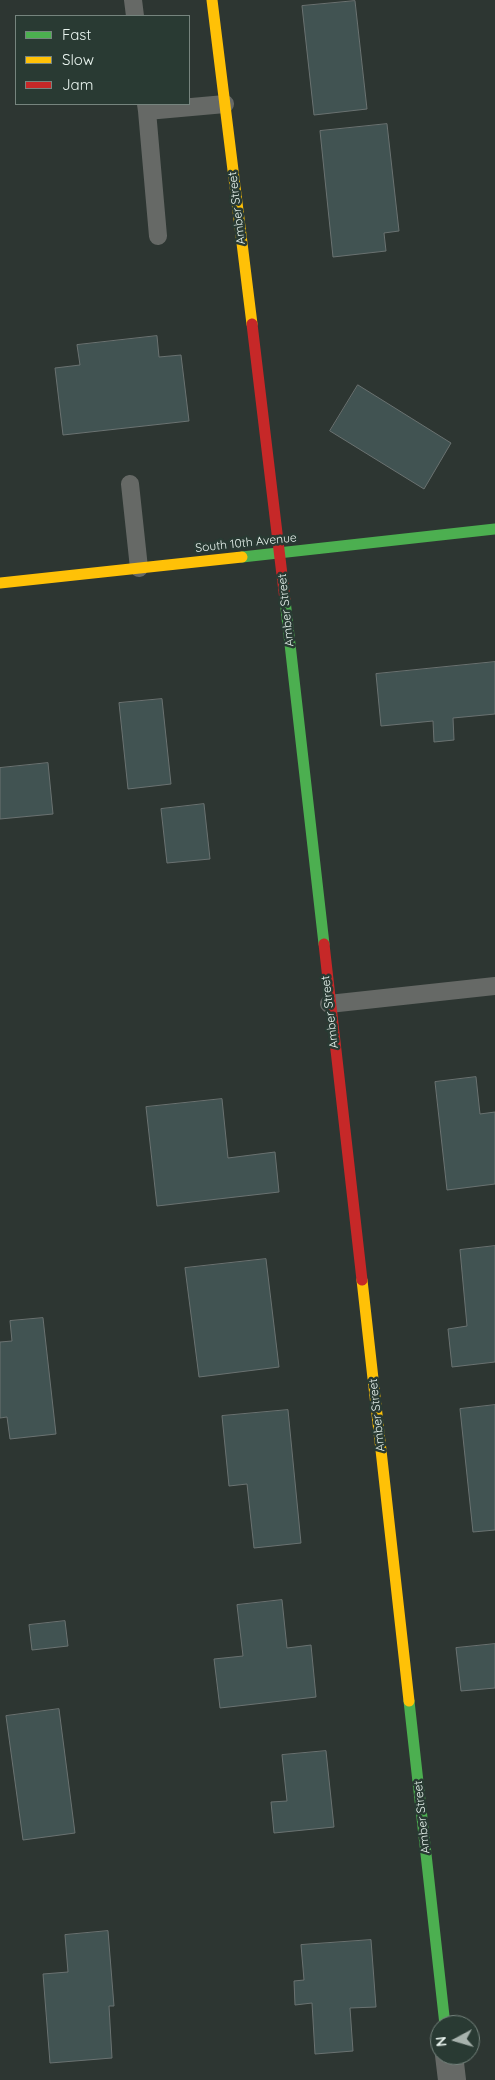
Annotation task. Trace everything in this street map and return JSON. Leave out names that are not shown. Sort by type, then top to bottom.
[{"type":"street","name":"Amber Street","points":[[212,0],[280,553],[329,1004],[444,2015]]},
{"type":"street","name":"South 10th Avenue","points":[[0,583],[495,529]]},
{"type":"street","points":[[450,2065],[452,2080]]},
{"type":"lane","points":[[133,0],[135,15]]},
{"type":"lane","points":[[158,236],[147,107],[225,104]]},
{"type":"lane","points":[[130,484],[139,568]]},
{"type":"lane","points":[[329,1004],[495,986]]},
{"type":"building","points":[[355,1],[367,109],[314,115],[302,6]]},
{"type":"building","points":[[387,124],[399,231],[384,233],[386,251],[333,257],[320,131]]},
{"type":"building","points":[[157,336],[159,357],[181,355],[189,421],[63,435],[55,368],[80,365],[77,345]]},
{"type":"building","points":[[358,385],[451,443],[424,489],[330,431]]},
{"type":"building","points":[[495,662],[495,714],[453,718],[454,740],[434,742],[433,721],[381,726],[376,674]]},
{"type":"building","points":[[162,699],[171,784],[128,789],[119,703]]},
{"type":"building","points":[[48,763],[53,814],[0,819],[0,768]]},
{"type":"building","points":[[204,804],[210,859],[167,863],[161,809]]},
{"type":"building","points":[[476,1077],[480,1114],[495,1112],[495,1184],[447,1190],[435,1082]]},
{"type":"building","points":[[222,1099],[228,1158],[275,1152],[279,1192],[157,1206],[146,1107]]},
{"type":"building","points":[[495,1246],[495,1362],[452,1367],[448,1329],[467,1326],[460,1250]]},
{"type":"building","points":[[266,1259],[279,1367],[199,1377],[185,1268]]},
{"type":"building","points":[[43,1318],[56,1434],[10,1439],[7,1417],[0,1418],[0,1342],[12,1341],[10,1321]]},
{"type":"building","points":[[495,1405],[495,1530],[473,1532],[460,1409]]},
{"type":"building","points":[[288,1410],[301,1543],[254,1548],[247,1484],[229,1486],[222,1416]]},
{"type":"building","points":[[282,1600],[287,1648],[311,1645],[316,1697],[220,1708],[214,1659],[243,1656],[237,1605]]},
{"type":"building","points":[[65,1621],[68,1646],[32,1650],[29,1625]]},
{"type":"building","points":[[495,1644],[495,1688],[461,1691],[456,1648]]},
{"type":"building","points":[[59,1709],[75,1833],[23,1840],[6,1716]]},
{"type":"building","points":[[326,1751],[334,1827],[274,1833],[271,1802],[287,1801],[282,1755]]},
{"type":"building","points":[[108,1931],[114,2006],[109,2006],[112,2058],[50,2063],[43,1974],[68,1972],[65,1935]]},
{"type":"building","points":[[371,1940],[376,2007],[350,2008],[353,2051],[315,2054],[312,2003],[295,2005],[294,1981],[304,1980],[301,1945]]},
{"type":"traffic: fast","points":[[242,557],[495,529]]},
{"type":"traffic: fast","points":[[285,600],[324,944]]},
{"type":"traffic: fast","points":[[409,1701],[444,2015]]},
{"type":"traffic: slow","points":[[212,0],[252,324]]},
{"type":"traffic: slow","points":[[0,583],[242,557]]},
{"type":"traffic: slow","points":[[362,1280],[409,1701]]},
{"type":"traffic: jam","points":[[252,324],[285,600]]},
{"type":"traffic: jam","points":[[324,944],[362,1280]]}]
